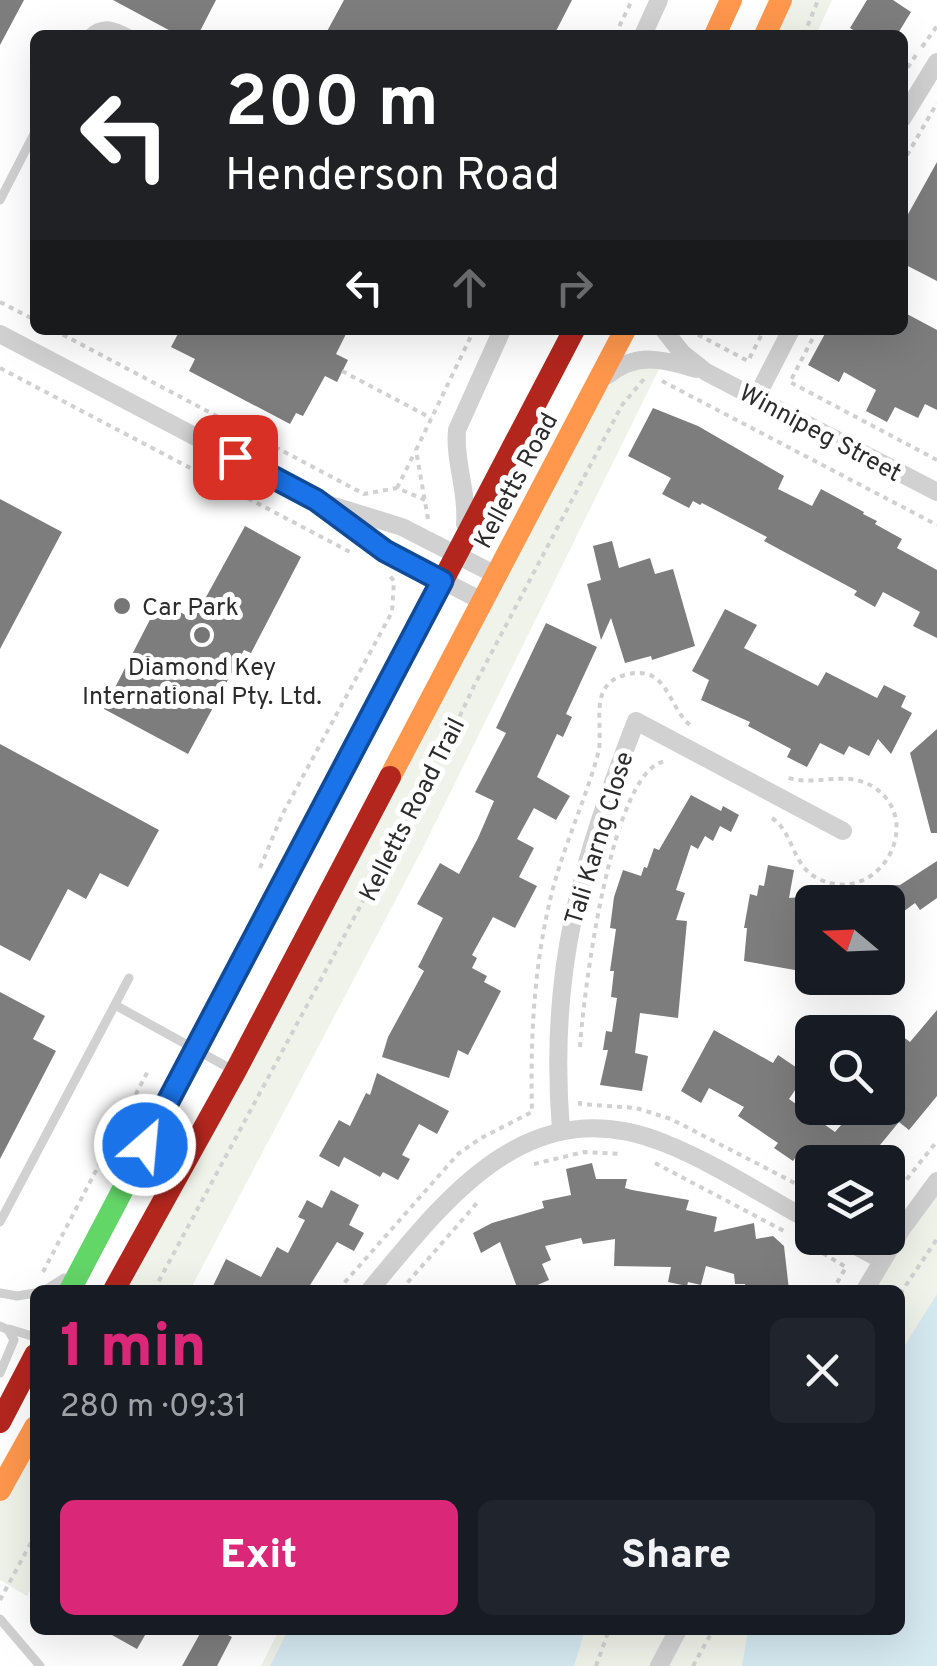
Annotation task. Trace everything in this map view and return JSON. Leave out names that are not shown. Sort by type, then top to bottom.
[{"type":"main road","points":[[717,30],[732,0]]},
{"type":"main road","points":[[767,30],[782,0]]},
{"type":"main road","name":"Kelletts Road","points":[[73,1285],[571,335]]},
{"type":"main road","name":"Kelletts Road","points":[[117,1285],[235,1072],[622,335]]},
{"type":"main road","points":[[0,1422],[30,1365]]},
{"type":"main road","points":[[0,1490],[30,1437]]},
{"type":"street","points":[[645,30],[660,0]]},
{"type":"street","points":[[908,109],[937,62]]},
{"type":"street","points":[[0,334],[316,500],[385,551],[482,601]]},
{"type":"street","name":"Kelletts Road","points":[[460,547],[466,494],[455,447],[456,430],[500,335]]},
{"type":"street","name":"Winnipeg Street","points":[[668,335],[682,353],[706,372],[937,492]]},
{"type":"street","points":[[756,398],[788,335]]},
{"type":"street","name":"Winnipeg Street","points":[[598,383],[622,364],[640,359],[656,359],[706,372]]},
{"type":"street","points":[[316,500],[460,547],[496,574]]},
{"type":"street","name":"Tali Karng Close","points":[[561,1130],[558,1004],[573,906],[604,802],[636,721],[843,831]]},
{"type":"street","points":[[374,1285],[458,1190],[484,1168],[524,1143],[561,1130],[608,1129],[668,1144],[795,1213]]},
{"type":"street","points":[[868,1285],[937,1181]]},
{"type":"street","points":[[873,1255],[882,1260]]},
{"type":"street","points":[[659,1666],[675,1635]]},
{"type":"lane","points":[[93,30],[108,24],[121,30]]},
{"type":"lane","points":[[0,200],[30,142]]},
{"type":"lane","points":[[0,1222],[129,978]]},
{"type":"lane","points":[[115,1005],[235,1072]]},
{"type":"lane","points":[[52,1285],[86,1259]]},
{"type":"lane","points":[[0,1293],[30,1295]]},
{"type":"lane","points":[[3,1327],[30,1335]]},
{"type":"lane","points":[[0,1374],[14,1340],[3,1327]]},
{"type":"lane","points":[[0,1618],[40,1666]]},
{"type":"path","points":[[617,30],[632,0]]},
{"type":"path","points":[[806,30],[818,0]]},
{"type":"path","points":[[908,154],[937,104]]},
{"type":"path","points":[[0,302],[30,317]]},
{"type":"path","points":[[63,335],[364,494],[397,488],[426,500]]},
{"type":"path","points":[[698,335],[748,362],[762,335]]},
{"type":"path","points":[[814,335],[790,382],[937,460]]},
{"type":"path","points":[[0,368],[365,560]]},
{"type":"path","points":[[342,371],[432,418]]},
{"type":"path","name":"Kelletts Road Trail","points":[[157,1285],[424,789],[612,422],[649,374],[937,526]]},
{"type":"path","points":[[397,488],[416,450]]},
{"type":"path","points":[[256,879],[282,815],[392,612],[394,581],[382,569]]},
{"type":"path","points":[[532,1112],[531,1055],[540,950],[553,890],[600,745],[600,699],[616,678],[626,674],[648,675],[666,687],[678,714],[692,727]]},
{"type":"path","points":[[580,1048],[590,946],[617,841],[646,770],[660,761],[675,766]]},
{"type":"path","points":[[769,816],[784,830],[805,869],[836,884],[858,882],[880,869],[890,855],[896,829],[891,805],[884,796],[856,778],[845,776],[810,783],[771,769]]},
{"type":"path","points":[[40,1276],[150,1069]]},
{"type":"path","points":[[580,1086],[580,1104]]},
{"type":"path","points":[[905,1181],[937,1141]]},
{"type":"path","points":[[529,1166],[563,1155],[624,1154]]},
{"type":"path","points":[[650,1161],[846,1267],[836,1285]]},
{"type":"path","points":[[405,1285],[484,1196]]},
{"type":"path","points":[[905,1287],[937,1239]]},
{"type":"path","points":[[0,1600],[30,1544]]},
{"type":"path","points":[[596,1666],[607,1635]]},
{"type":"path","points":[[693,1666],[710,1635]]},
{"type":"shaded area","points":[[781,0],[832,0],[818,30],[767,30]]},
{"type":"shaded area","points":[[664,359],[422,850],[193,1285],[117,1285],[598,383]]},
{"type":"shaded area","points":[[937,1181],[937,1666],[261,1666],[276,1635],[905,1635],[905,1285],[868,1285],[888,1255],[905,1255],[905,1229]]},
{"type":"shaded area","points":[[937,1294],[937,1666],[742,1666],[747,1635],[905,1635],[905,1345]]},
{"type":"shaded area","points":[[30,1439],[27,1596],[0,1580],[0,1491]]},
{"type":"shaded area","points":[[286,1635],[583,1635],[574,1666],[270,1666]]},
{"type":"building","points":[[0,0],[24,0],[0,45]]},
{"type":"building","points":[[113,0],[216,0],[201,30],[169,30]]},
{"type":"building","points":[[344,0],[572,0],[557,30],[328,30]]},
{"type":"building","points":[[867,0],[893,0],[911,12],[900,30],[850,28]]},
{"type":"building","points":[[937,162],[937,281],[908,266],[908,214]]},
{"type":"building","points":[[908,315],[937,330],[937,410],[925,404],[918,418],[895,407],[887,422],[866,411],[876,390],[844,372],[839,382],[808,365],[824,335],[908,335]]},
{"type":"building","points":[[177,335],[346,335],[336,354],[348,360],[337,382],[325,376],[303,416],[296,413],[290,424],[189,371],[195,359],[171,347]]},
{"type":"building","points":[[653,408],[698,426],[784,476],[778,489],[812,506],[821,489],[864,512],[877,521],[875,524],[902,539],[897,548],[937,570],[937,638],[913,626],[920,612],[883,592],[875,607],[854,595],[857,591],[764,541],[767,537],[702,503],[693,501],[689,508],[662,494],[671,478],[628,456]]},
{"type":"building","points":[[0,499],[62,532],[0,649]]},
{"type":"building","name":"Diamond Key International Pty. Ltd.","points":[[245,526],[301,557],[251,653],[244,650],[188,754],[104,709],[159,602],[194,619]]},
{"type":"building","points":[[612,541],[619,568],[650,558],[655,574],[673,569],[695,646],[652,660],[651,656],[625,663],[611,618],[601,640],[587,584],[601,580],[593,546]]},
{"type":"building","points":[[725,609],[757,625],[744,648],[818,686],[826,672],[877,698],[884,685],[906,696],[901,707],[912,713],[891,754],[878,739],[869,756],[849,746],[844,755],[820,743],[807,767],[787,757],[791,749],[748,726],[750,722],[701,700],[709,680],[692,671]]},
{"type":"building","points":[[546,623],[597,647],[566,714],[572,717],[563,737],[557,734],[537,777],[570,796],[556,820],[534,808],[517,839],[534,848],[519,877],[537,886],[515,928],[493,917],[472,955],[477,958],[472,968],[487,976],[484,982],[501,991],[468,1055],[458,1050],[449,1078],[382,1057],[388,1037],[424,971],[418,967],[443,918],[417,904],[440,863],[459,874],[478,838],[494,801],[475,792],[506,733],[496,728]]},
{"type":"building","points":[[937,729],[937,833],[931,833],[910,753]]},
{"type":"building","points":[[0,744],[159,830],[128,887],[100,873],[86,899],[68,889],[30,961],[0,945]]},
{"type":"building","points":[[691,795],[721,811],[723,806],[739,815],[731,832],[720,826],[713,841],[705,836],[698,849],[691,845],[676,890],[685,893],[676,920],[687,921],[678,1018],[640,1013],[635,1053],[648,1056],[642,1091],[600,1085],[608,1050],[603,1050],[606,1031],[612,1032],[617,998],[611,997],[614,971],[610,971],[616,929],[610,928],[614,897],[623,870],[641,876],[654,848],[659,850]]},
{"type":"building","points":[[937,861],[937,898],[920,910],[915,903],[905,910],[905,885],[900,885]]},
{"type":"building","points":[[768,865],[794,870],[789,898],[795,897],[795,970],[744,961],[750,894],[757,896],[759,885],[764,886]]},
{"type":"building","points":[[0,992],[45,1016],[33,1039],[56,1051],[0,1159]]},
{"type":"building","points":[[937,1010],[937,1096],[909,1130],[903,1125],[905,1038],[910,1042]]},
{"type":"building","points":[[714,1030],[773,1063],[778,1055],[795,1067],[795,1090],[789,1099],[795,1103],[795,1125],[825,1125],[835,1132],[841,1125],[897,1125],[880,1145],[795,1145],[793,1161],[774,1148],[778,1143],[738,1116],[744,1107],[709,1088],[701,1103],[681,1091]]},
{"type":"building","points":[[377,1073],[449,1111],[437,1134],[419,1124],[402,1155],[410,1159],[398,1180],[383,1172],[380,1177],[344,1157],[339,1167],[319,1156],[339,1120],[350,1126],[366,1093],[370,1095]]},
{"type":"building","points":[[592,1163],[596,1179],[627,1179],[625,1188],[689,1200],[686,1210],[717,1217],[714,1232],[754,1223],[756,1239],[773,1236],[784,1246],[788,1285],[735,1284],[734,1274],[706,1266],[701,1285],[668,1282],[671,1267],[614,1266],[615,1239],[583,1244],[581,1238],[545,1246],[551,1260],[542,1264],[549,1280],[538,1285],[516,1285],[500,1242],[481,1253],[473,1233],[492,1223],[544,1208],[542,1201],[571,1195],[566,1169]]},
{"type":"building","points":[[331,1190],[359,1205],[349,1225],[364,1233],[354,1251],[337,1242],[310,1285],[213,1285],[226,1259],[261,1277],[277,1247],[288,1253],[305,1220],[298,1217],[307,1200],[322,1208]]},
{"type":"building","points":[[112,1635],[145,1635],[137,1649]]},
{"type":"building","points":[[199,1635],[232,1637],[217,1666],[182,1666]]},
{"type":"traffic: fast","points":[[73,1285],[416,632]]},
{"type":"traffic: slow","points":[[717,30],[731,0]]},
{"type":"traffic: slow","points":[[767,30],[781,0]]},
{"type":"traffic: slow","points":[[390,777],[622,335]]},
{"type":"traffic: slow","points":[[0,1490],[30,1436]]},
{"type":"traffic: jam","points":[[416,632],[571,335]]},
{"type":"traffic: jam","points":[[117,1285],[235,1072],[390,777]]},
{"type":"traffic: jam","points":[[0,1422],[30,1365]]},
{"type":"place","name":"Car Park","points":[[122,606]]},
{"type":"place","name":"Diamond Key International Pty. Ltd.","points":[[202,635]]},
{"type":"route","points":[[145,1145],[442,581],[385,551],[316,500],[235,457]]}]
